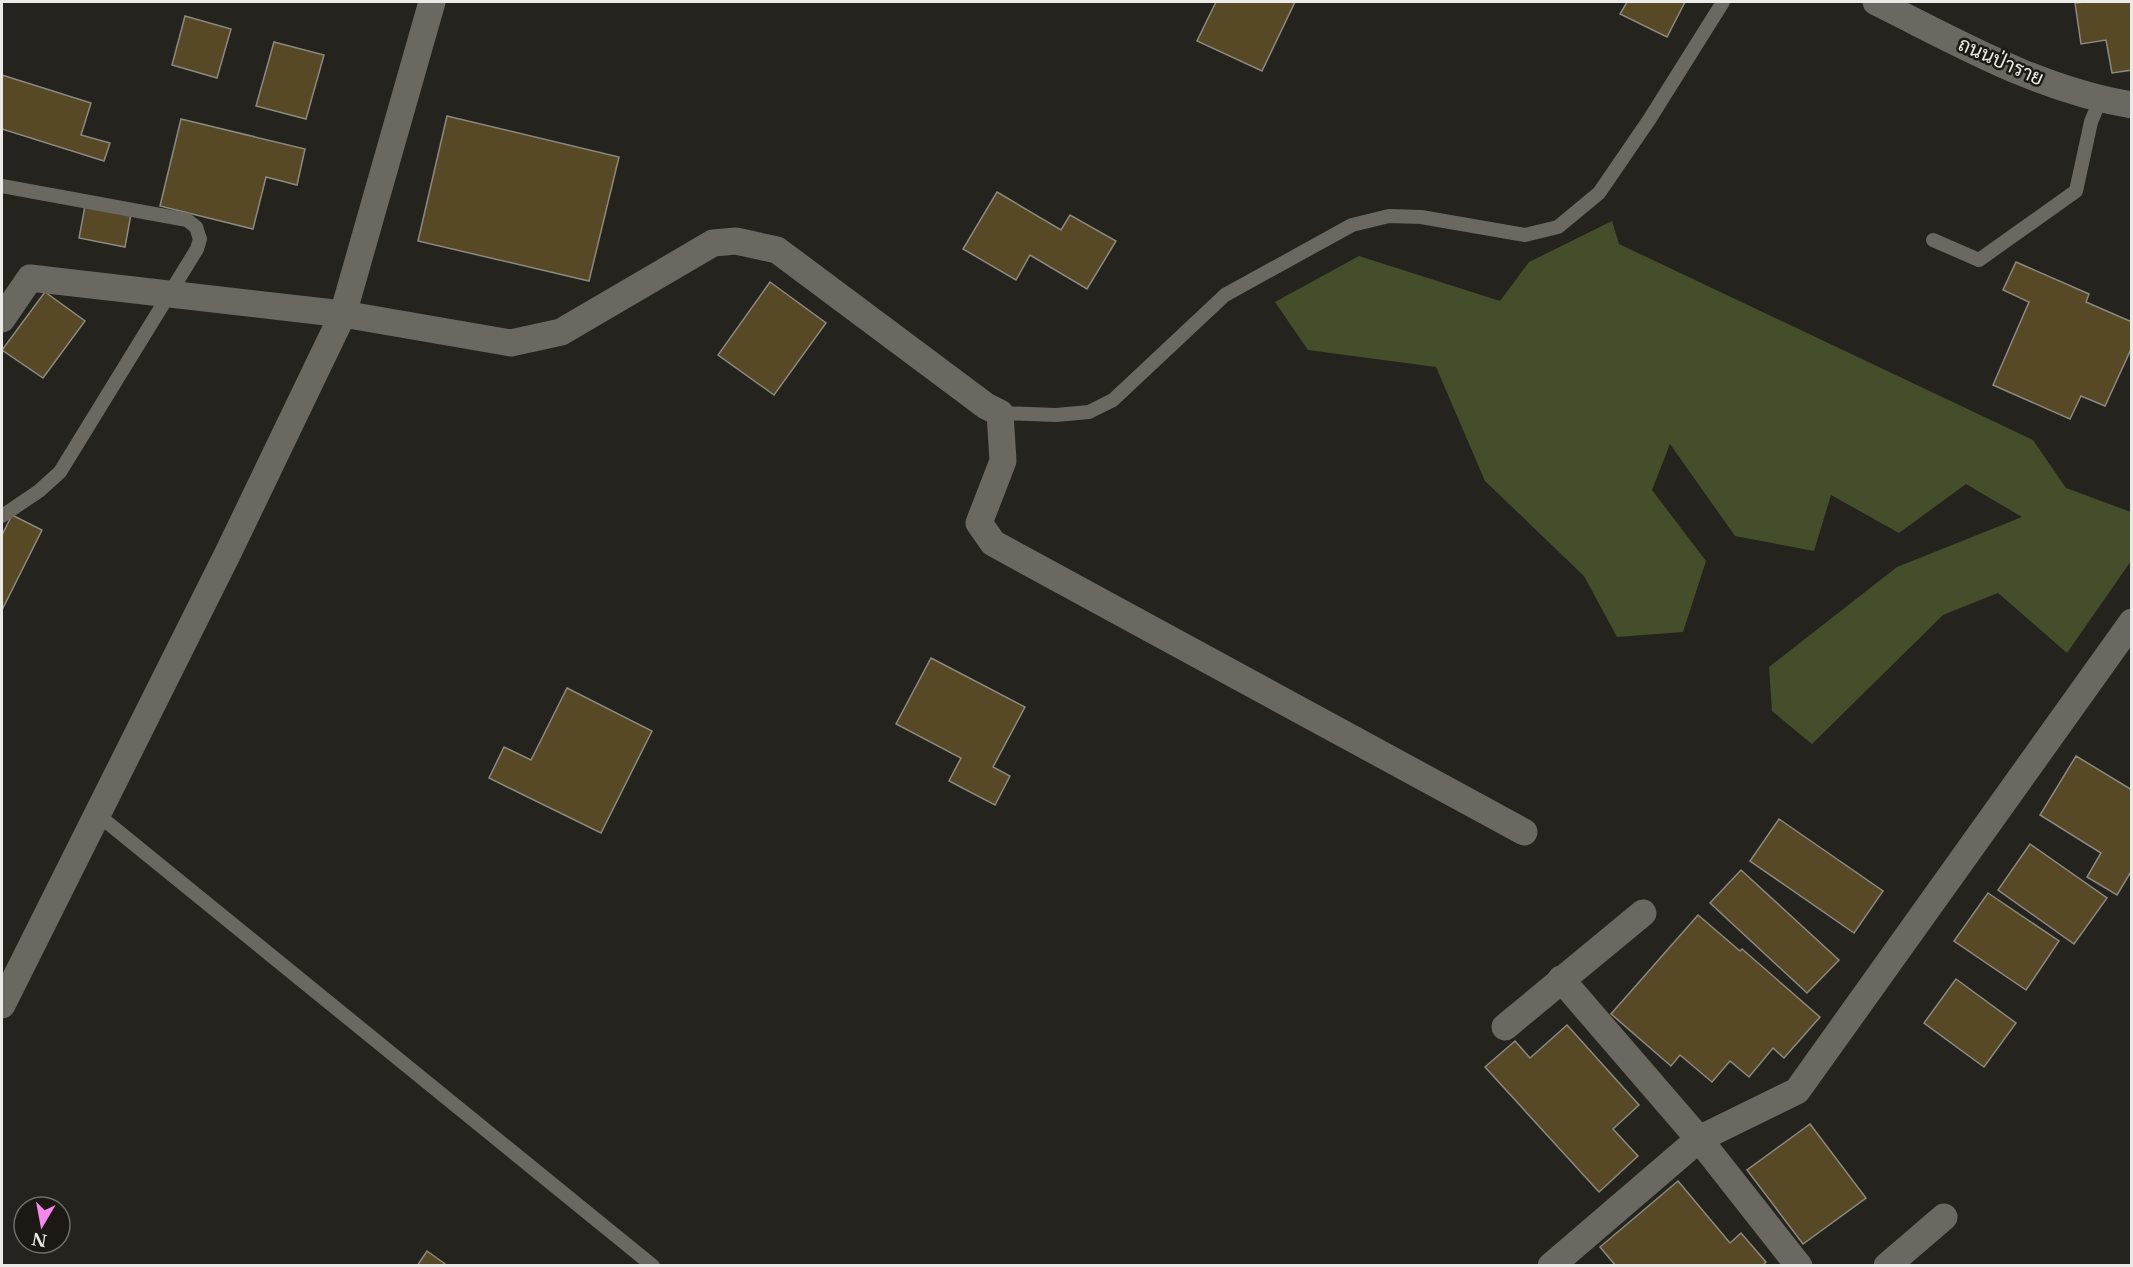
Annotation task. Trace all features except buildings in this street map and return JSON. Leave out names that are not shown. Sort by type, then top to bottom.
[{"type":"street","points":[[2,1005],[228,554],[343,314],[432,2]]},
{"type":"street","name":"ถนนป่าราย","points":[[1876,2],[2011,70],[2100,100],[2132,105]]},
{"type":"street","points":[[2,320],[30,278],[343,314],[511,343],[561,332],[713,243],[736,241],[777,250],[986,406],[1000,413],[1004,461],[979,523],[993,543],[1524,832]]},
{"type":"street","points":[[1551,1266],[1699,1139],[1797,1091],[2132,622]]},
{"type":"street","points":[[1505,1027],[1643,913]]},
{"type":"street","points":[[1561,980],[1699,1139],[1799,1266]]},
{"type":"street","points":[[1887,1266],[1944,1217]]},
{"type":"lane","points":[[1000,413],[1056,415],[1089,412],[1113,400],[1225,295],[1352,225],[1389,216],[1421,217],[1524,236],[1558,228],[1599,193],[1649,120],[1723,2]]},
{"type":"lane","points":[[1933,240],[1979,260],[2076,192],[2091,122],[2100,100]]},
{"type":"lane","points":[[2,186],[188,220],[196,227],[200,239],[197,249],[171,294],[60,472],[39,491],[2,516]]},
{"type":"lane","points":[[97,814],[653,1266]]},
{"type":"green space","points":[[1612,221],[1619,244],[2033,440],[2066,488],[2131,512],[2131,561],[2067,653],[1998,593],[1943,615],[1812,744],[1772,711],[1769,667],[1897,567],[2022,517],[1966,484],[1899,533],[1831,495],[1814,551],[1735,536],[1670,444],[1652,490],[1706,561],[1683,632],[1617,637],[1584,576],[1485,481],[1436,367],[1308,350],[1275,302],[1359,256],[1500,301],[1529,262]]}]
